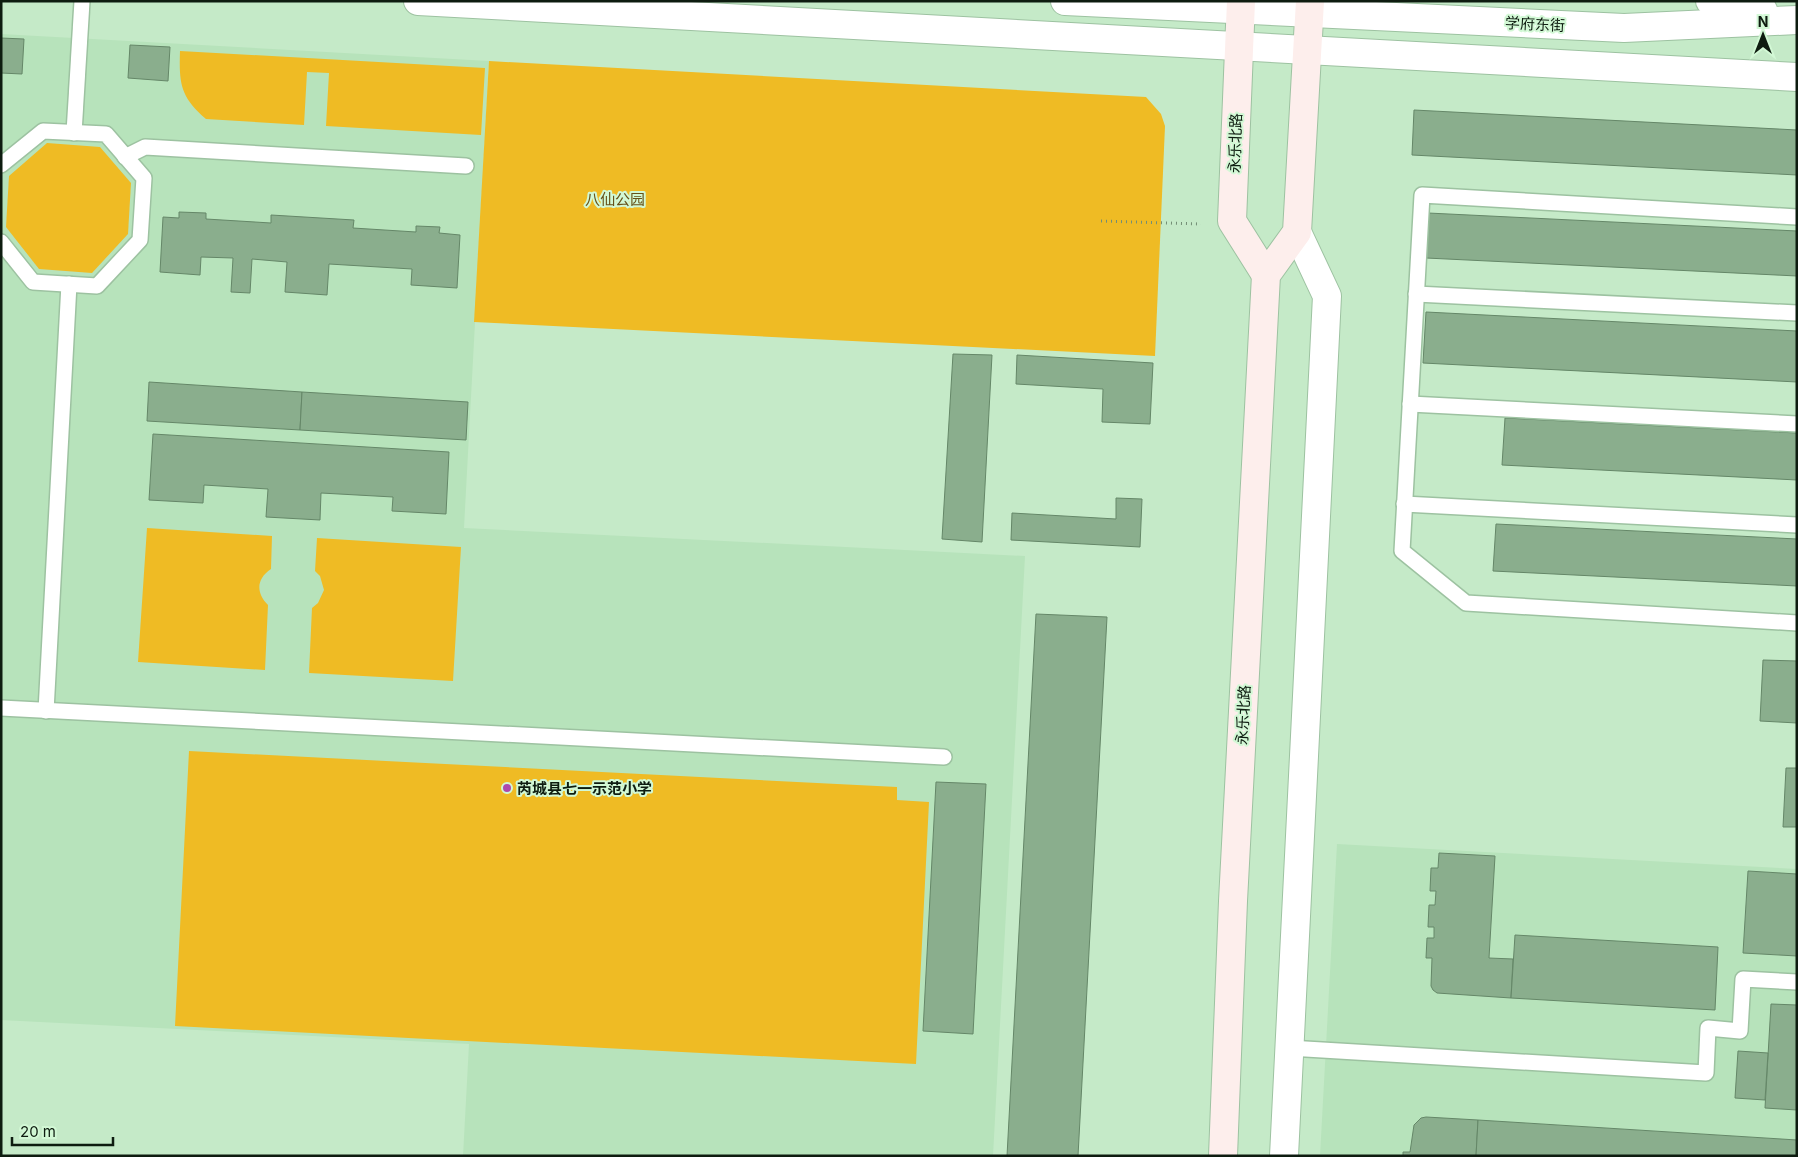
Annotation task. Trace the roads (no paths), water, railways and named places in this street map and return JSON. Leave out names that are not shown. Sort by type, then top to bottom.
[{"type":"main road","name":"永乐北路","points":[[1223,1156],[1232,901],[1266,275],[1232,221],[1241,5]]},
{"type":"main road","points":[[1266,275],[1297,232],[1310,7]]},
{"type":"street","points":[[418,1],[1797,77]]},
{"type":"street","name":"学府东街","points":[[1065,1],[1241,5],[1274,11],[1310,7],[1624,28],[1797,20]]},
{"type":"street","points":[[1710,1],[1797,16]]},
{"type":"street","points":[[1284,1156],[1327,296],[1297,232]]},
{"type":"lane","points":[[74,133],[82,1]]},
{"type":"lane","points":[[1,166],[43,130],[106,134],[144,178],[140,240],[97,286],[33,282],[1,242]]},
{"type":"lane","points":[[125,157],[145,147],[466,166]]},
{"type":"lane","points":[[1797,217],[1422,195],[1402,551],[1466,603],[1797,623]]},
{"type":"lane","points":[[46,711],[69,284]]},
{"type":"lane","points":[[1416,294],[1797,313]]},
{"type":"lane","points":[[1410,404],[1797,424]]},
{"type":"lane","points":[[1404,504],[1797,525]]},
{"type":"lane","points":[[1,708],[944,758]]},
{"type":"lane","points":[[1289,1048],[1706,1073],[1708,1028],[1740,1031],[1743,979],[1797,982]]},
{"type":"place","name":"芮城县七一示范小学","points":[[507,788]]},
{"type":"park label","name":"八仙公园","points":[[615,199]]}]
